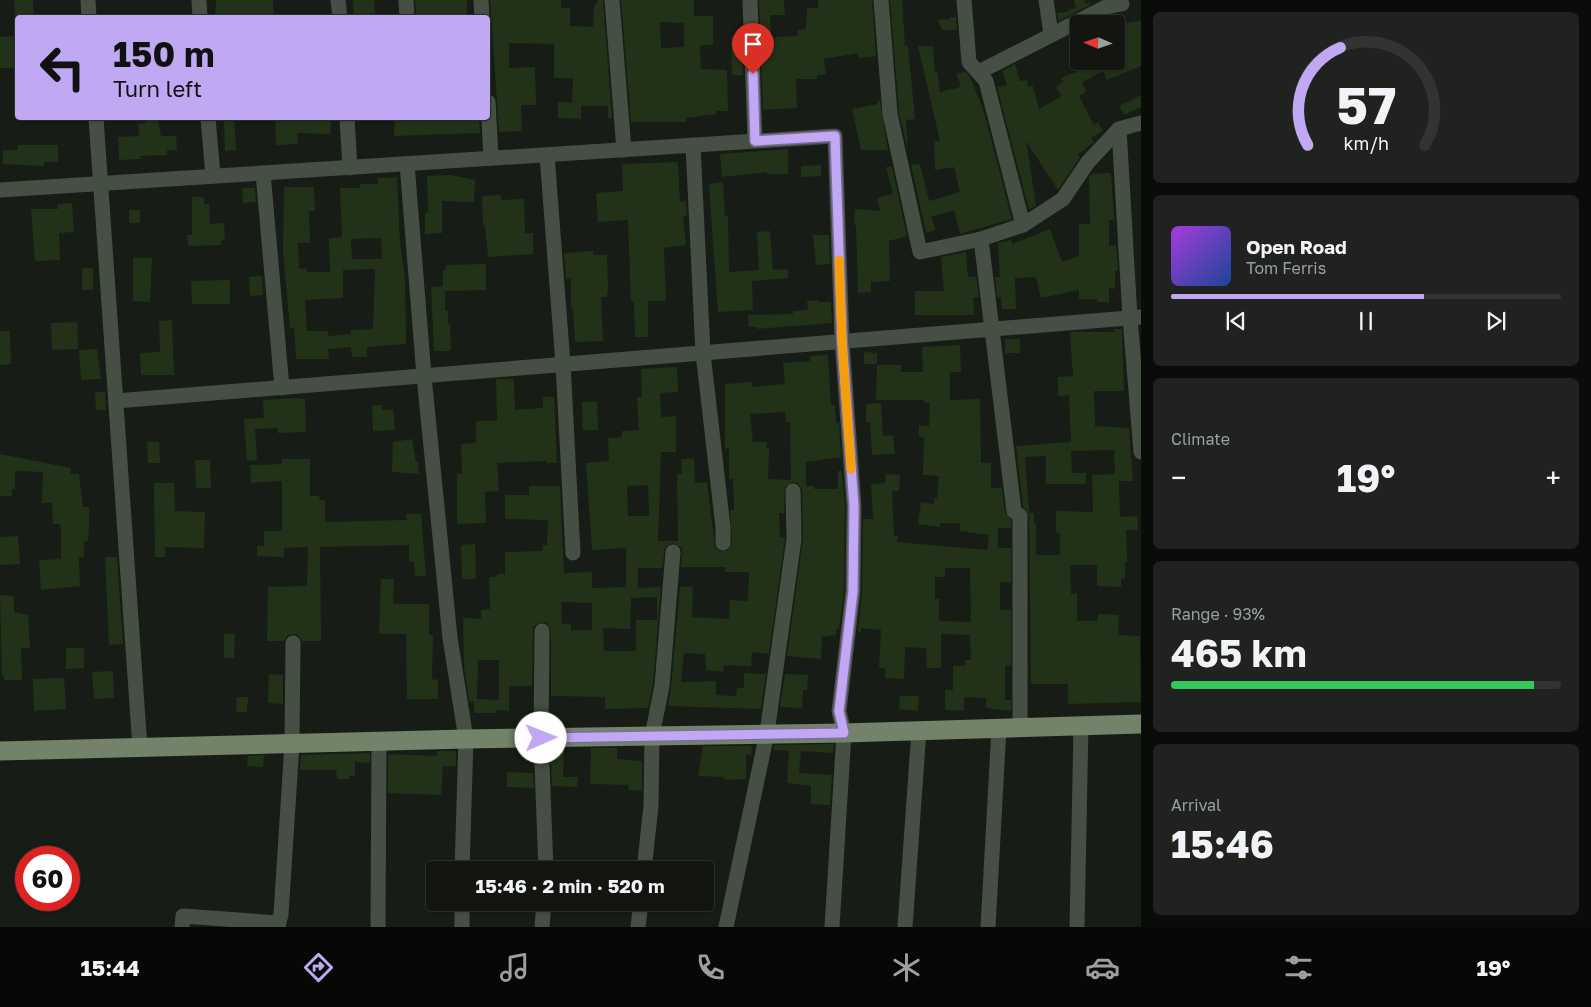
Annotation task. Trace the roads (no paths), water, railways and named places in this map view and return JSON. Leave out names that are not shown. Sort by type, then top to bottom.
[{"type":"main road","points":[[0,751],[379,742],[466,738],[844,733],[1141,724]]},
{"type":"street","points":[[88,0],[89,15]]},
{"type":"street","points":[[199,0],[200,15]]},
{"type":"street","points":[[338,0],[340,15]]},
{"type":"street","points":[[406,0],[407,15]]},
{"type":"street","points":[[481,0],[482,15]]},
{"type":"street","points":[[612,0],[624,150]]},
{"type":"street","points":[[750,0],[755,141]]},
{"type":"street","points":[[881,0],[890,114],[920,252],[981,239],[1023,225],[1064,199],[1088,162],[1119,129],[1141,123]]},
{"type":"street","points":[[964,0],[969,62],[986,80],[1023,225]]},
{"type":"street","points":[[1046,0],[1051,34]]},
{"type":"street","points":[[978,72],[1106,7],[1122,4]]},
{"type":"street","points":[[96,120],[140,748]]},
{"type":"street","points":[[208,120],[213,176]]},
{"type":"street","points":[[347,120],[350,168]]},
{"type":"street","points":[[489,120],[491,158]]},
{"type":"street","points":[[1119,129],[1136,318],[1141,452]]},
{"type":"street","points":[[0,190],[835,136],[842,341],[854,506],[853,591],[839,711],[844,733],[832,927]]},
{"type":"street","points":[[694,145],[703,353],[723,527],[723,543]]},
{"type":"street","points":[[547,155],[563,364],[574,553]]},
{"type":"street","points":[[407,164],[424,376],[450,638],[466,738],[462,861]]},
{"type":"street","points":[[262,173],[282,388]]},
{"type":"street","points":[[981,239],[1014,511],[1020,516],[1020,727]]},
{"type":"street","points":[[116,401],[1136,318]]},
{"type":"street","points":[[726,927],[767,733],[794,539],[793,491]]},
{"type":"street","points":[[645,861],[651,806],[652,736],[662,686],[673,552]]},
{"type":"street","points":[[542,631],[541,738],[546,861]]},
{"type":"street","points":[[182,927],[184,916],[278,925],[281,914],[292,744],[293,643]]},
{"type":"street","points":[[1076,927],[1081,726]]},
{"type":"street","points":[[988,927],[999,728]]},
{"type":"street","points":[[905,927],[919,730]]},
{"type":"street","points":[[378,927],[379,742]]},
{"type":"street","points":[[462,911],[462,927]]},
{"type":"street","points":[[542,927],[543,911]]},
{"type":"street","points":[[638,927],[640,911]]}]
